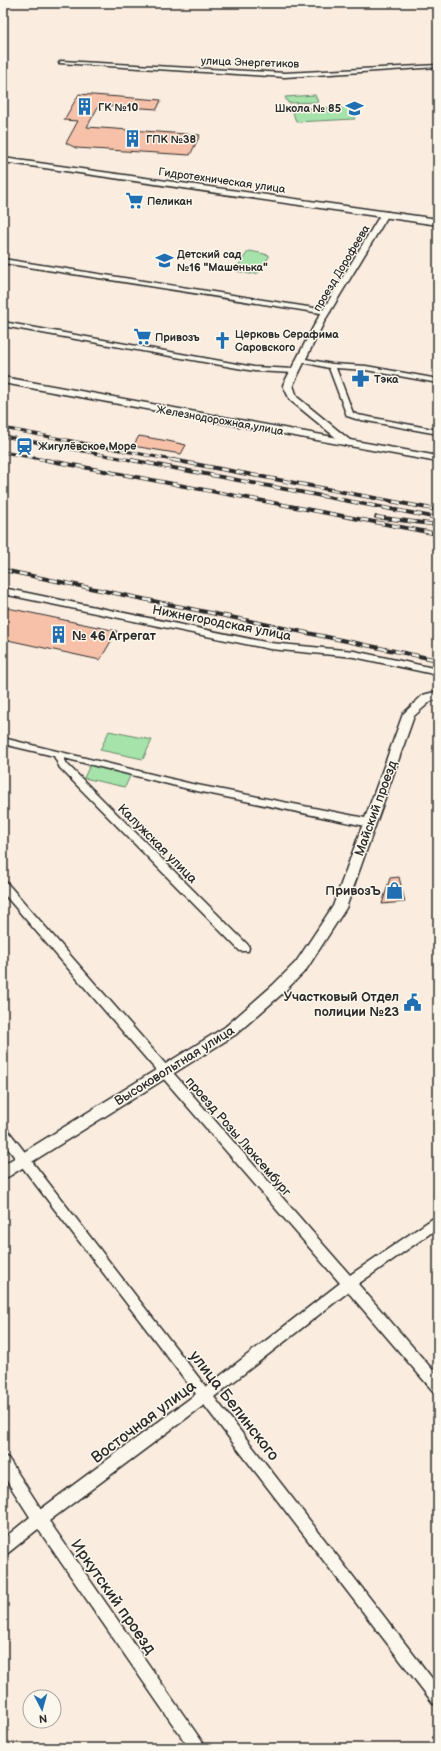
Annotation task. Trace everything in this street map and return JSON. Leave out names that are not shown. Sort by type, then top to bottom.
[{"type":"main road","name":"Гидротехническая улица","points":[[3,160],[438,222]]},
{"type":"main road","name":"Железнодорожная улица","points":[[3,380],[438,459]]},
{"type":"street","name":"улица Энергетиков","points":[[61,62],[285,75],[438,66]]},
{"type":"street","name":"проезд Дорофеева","points":[[348,443],[293,398],[288,385],[294,371],[327,312],[385,214]]},
{"type":"street","points":[[3,261],[327,312]]},
{"type":"street","points":[[3,324],[254,369],[294,371]]},
{"type":"street","points":[[300,360],[332,366],[366,368],[438,381]]},
{"type":"street","points":[[332,366],[350,414],[356,418],[438,432]]},
{"type":"street","name":"Нижнегородская улица","points":[[3,591],[270,646],[354,654],[438,672]]},
{"type":"street","name":"Майский проезд","points":[[324,933],[339,908],[408,714],[426,698],[438,696]]},
{"type":"street","points":[[3,741],[192,786],[370,824]]},
{"type":"street","name":"Калужская улица","points":[[57,753],[63,766],[244,948]]},
{"type":"street","name":"проезд Розы Люксембург","points":[[3,886],[438,1386]]},
{"type":"street","name":"Высоковольтная улица","points":[[3,1173],[230,1031],[278,989],[301,966],[324,933]]},
{"type":"street","name":"улица Белинского","points":[[3,1133],[438,1698]]},
{"type":"street","name":"Восточная улица","points":[[3,1548],[39,1519],[206,1395],[348,1284],[438,1221]]},
{"type":"street","name":"Иркутский проезд","points":[[3,1463],[39,1519],[198,1748]]},
{"type":"green space","points":[[315,95],[318,102],[288,103],[285,97]]},
{"type":"green space","points":[[349,107],[355,119],[296,122],[292,109]]},
{"type":"green space","points":[[250,251],[269,255],[269,257],[258,273],[250,274],[237,271],[236,269]]},
{"type":"green space","points":[[109,731],[152,740],[143,759],[100,750]]},
{"type":"green space","points":[[90,765],[131,774],[125,787],[84,778]]},
{"type":"building","name":"ГПК №38","points":[[79,94],[161,100],[157,109],[99,105],[87,127],[200,135],[190,155],[76,148],[66,143],[78,121],[64,120]]},
{"type":"building","name":"Жигулёвское Море","points":[[139,436],[186,445],[181,454],[133,446]]},
{"type":"building","name":"№ 46 Агрегат","points":[[3,607],[117,631],[100,660],[3,639]]},
{"type":"building","name":"ПривозЪ","points":[[399,877],[405,902],[382,904],[390,878]]},
{"type":"railway","points":[[3,428],[178,461]]},
{"type":"railway","points":[[3,436],[136,461]]},
{"type":"railway","points":[[3,452],[51,461]]},
{"type":"railway","points":[[46,460],[438,534]]},
{"type":"railway","points":[[131,460],[438,518]]},
{"type":"railway","points":[[173,460],[438,510]]},
{"type":"railway","points":[[376,517],[438,525]]},
{"type":"railway","points":[[3,570],[438,660]]},
{"type":"place","name":"ГК №10","points":[[85,107]]},
{"type":"place","name":"Школа № 85","points":[[354,108]]},
{"type":"place","name":"ГПК №38","points":[[133,139]]},
{"type":"place","name":"Пеликан","points":[[134,201]]},
{"type":"place","name":"Детский сад №16 \"Машенька\"","points":[[164,260]]},
{"type":"place","name":"Привозъ","points":[[142,337]]},
{"type":"place","name":"Церковь Серафима Саровского","points":[[222,340]]},
{"type":"place","name":"Тэка","points":[[361,379]]},
{"type":"place","name":"Жигулёвское Море","points":[[25,446]]},
{"type":"place","name":"№ 46 Агрегат","points":[[59,635]]},
{"type":"place","name":"ПривозЪ","points":[[394,890]]},
{"type":"place","name":"Участковый Отдел полиции №23","points":[[412,1003]]}]
